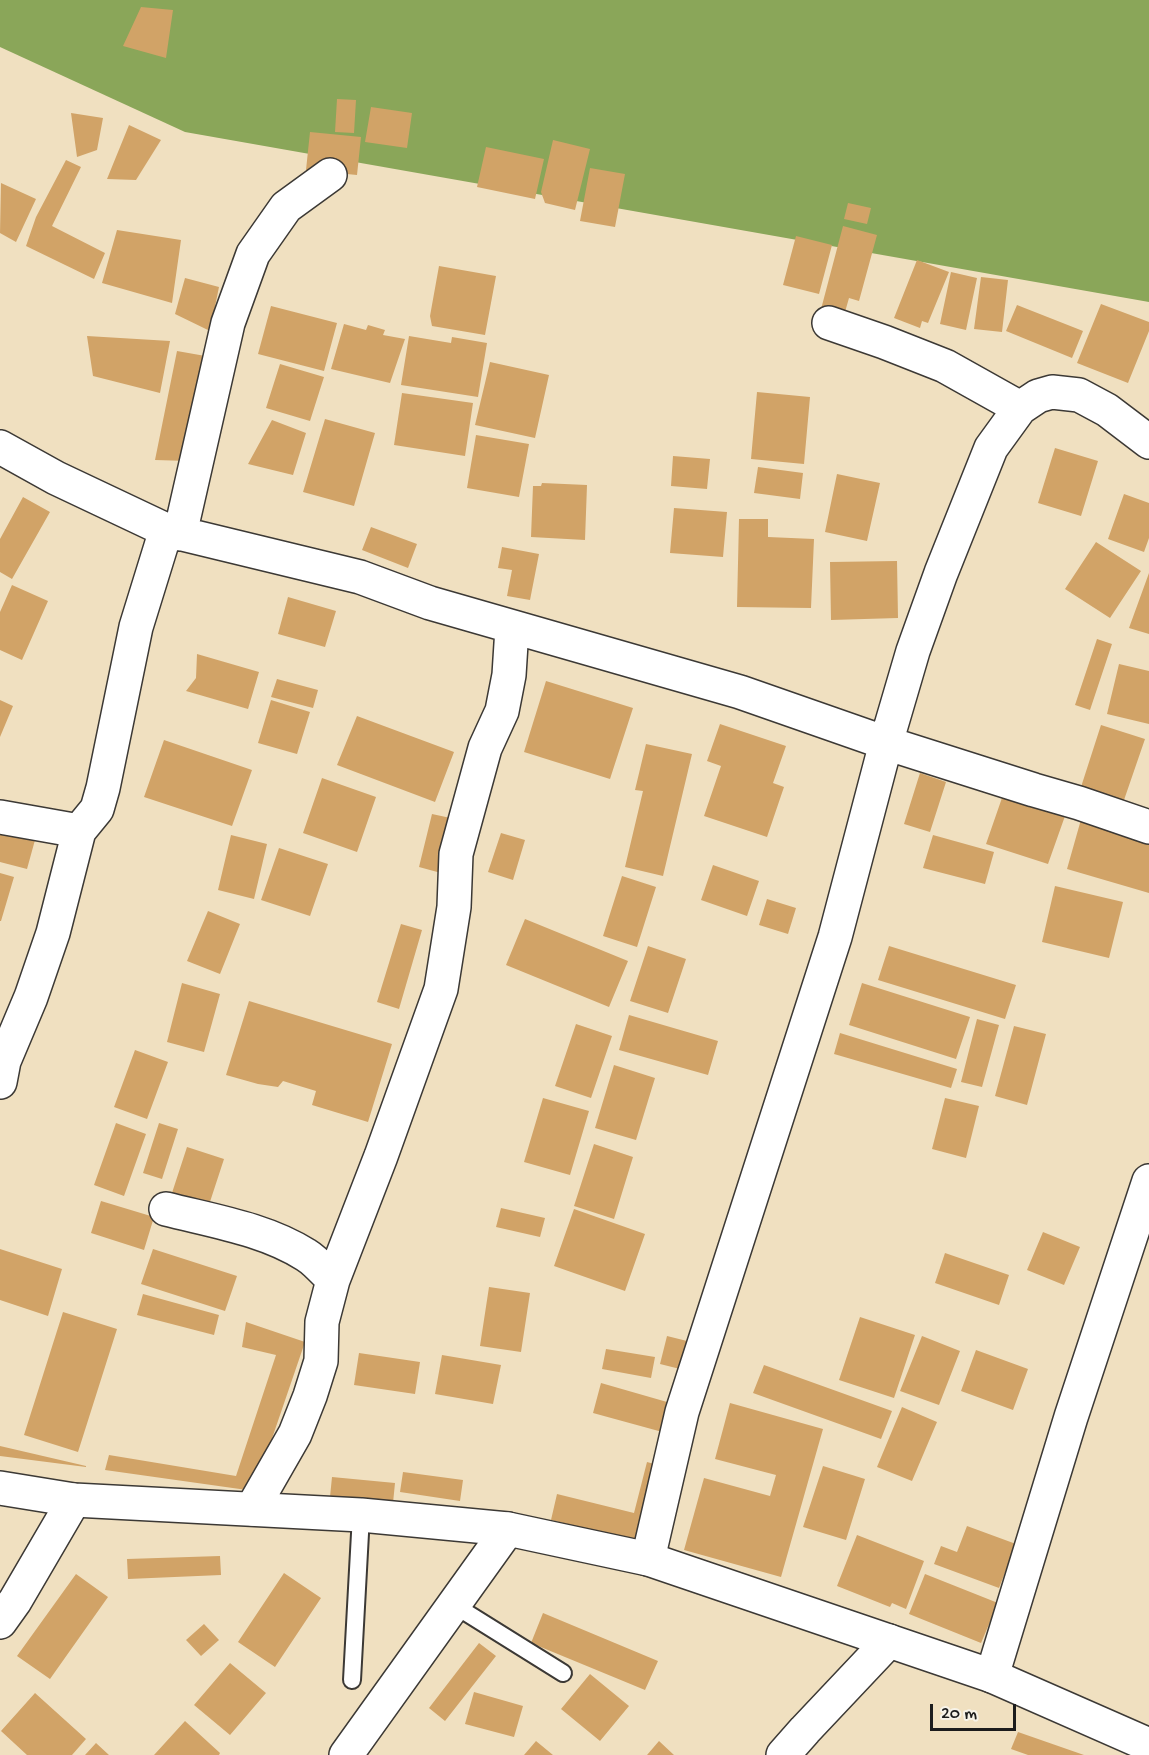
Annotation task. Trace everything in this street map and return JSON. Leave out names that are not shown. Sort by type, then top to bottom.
[{"type":"street","points":[[0,1082],[4,1061],[31,997],[53,933],[79,831],[97,809],[136,627],[173,532],[228,323],[253,254],[286,207],[330,175]]},
{"type":"street","points":[[829,323],[945,366],[1020,408]]},
{"type":"street","points":[[648,1559],[682,1412],[835,937],[886,743],[913,651],[964,513],[991,448],[1020,408],[1038,396],[1052,392],[1079,395],[1107,411],[1149,442]]},
{"type":"street","points":[[0,447],[56,478],[173,532],[360,577],[430,603],[512,628],[740,692],[886,743],[1149,827]]},
{"type":"street","points":[[252,1509],[295,1434],[310,1396],[321,1361],[322,1322],[333,1280],[381,1156],[441,989],[454,907],[456,854],[484,748],[502,711],[509,675],[512,628]]},
{"type":"street","points":[[0,817],[79,831]]},
{"type":"street","points":[[992,1676],[1071,1417],[1149,1181]]},
{"type":"street","points":[[166,1209],[250,1230],[278,1240],[308,1256],[333,1280]]},
{"type":"street","points":[[0,1488],[74,1500],[361,1515],[508,1529],[648,1559],[992,1676],[1149,1745]]},
{"type":"street","points":[[0,1622],[15,1601],[74,1500]]},
{"type":"street","points":[[346,1755],[508,1529]]},
{"type":"street","points":[[783,1755],[889,1641]]},
{"type":"lane","points":[[352,1680],[361,1515]]},
{"type":"lane","points":[[454,1605],[563,1673]]},
{"type":"green space","points":[[0,0],[1149,0],[1149,302],[185,132],[0,47]]},
{"type":"building","points":[[141,7],[173,10],[166,58],[123,46]]},
{"type":"building","points":[[337,99],[356,100],[354,133],[335,132]]},
{"type":"building","points":[[371,107],[412,113],[407,148],[365,142]]},
{"type":"building","points":[[71,113],[103,118],[97,150],[77,157]]},
{"type":"building","points":[[129,125],[161,140],[136,180],[107,179]]},
{"type":"building","points":[[310,132],[361,137],[357,175],[306,170]]},
{"type":"building","points":[[553,140],[590,149],[575,210],[545,203],[541,192]]},
{"type":"building","points":[[486,147],[544,159],[535,199],[477,187]]},
{"type":"building","points":[[66,160],[81,167],[52,226],[105,253],[94,279],[26,246],[36,217]]},
{"type":"building","points":[[590,168],[625,174],[615,227],[580,221]]},
{"type":"building","points":[[1,183],[36,199],[16,242],[0,233]]},
{"type":"building","points":[[848,203],[871,208],[867,224],[844,219]]},
{"type":"building","points":[[843,226],[877,235],[859,301],[849,298],[843,319],[820,313]]},
{"type":"building","points":[[117,230],[181,240],[172,303],[102,283]]},
{"type":"building","points":[[796,236],[832,245],[819,294],[783,285]]},
{"type":"building","points":[[917,260],[949,272],[928,323],[922,321],[920,328],[894,318]]},
{"type":"building","points":[[439,266],[496,276],[485,335],[432,326],[430,316]]},
{"type":"building","points":[[951,272],[977,278],[966,330],[940,324]]},
{"type":"building","points":[[981,277],[1008,280],[1002,332],[974,329]]},
{"type":"building","points":[[185,278],[219,287],[210,331],[175,314]]},
{"type":"building","points":[[1101,304],[1149,322],[1149,331],[1128,383],[1077,363]]},
{"type":"building","points":[[1017,305],[1083,331],[1072,358],[1006,331]]},
{"type":"building","points":[[271,306],[337,323],[324,371],[258,354]]},
{"type":"building","points":[[344,324],[366,330],[368,325],[385,330],[383,335],[405,339],[390,383],[331,369]]},
{"type":"building","points":[[87,336],[170,341],[160,393],[93,376]]},
{"type":"building","points":[[409,336],[451,343],[452,337],[487,343],[478,397],[401,385]]},
{"type":"building","points":[[177,351],[211,357],[189,461],[155,460]]},
{"type":"building","points":[[490,362],[549,375],[535,438],[475,425]]},
{"type":"building","points":[[280,364],[324,377],[310,421],[266,408]]},
{"type":"building","points":[[757,392],[810,397],[804,464],[751,459]]},
{"type":"building","points":[[402,393],[473,403],[465,456],[394,445]]},
{"type":"building","points":[[325,419],[375,433],[354,506],[303,492]]},
{"type":"building","points":[[272,420],[306,433],[293,475],[248,464]]},
{"type":"building","points":[[476,435],[529,444],[519,497],[467,488]]},
{"type":"building","points":[[1055,448],[1098,461],[1081,516],[1038,503]]},
{"type":"building","points":[[673,456],[710,459],[707,489],[671,486]]},
{"type":"building","points":[[758,467],[803,473],[800,499],[754,493]]},
{"type":"building","points":[[837,474],[880,483],[867,541],[825,532]]},
{"type":"building","points":[[542,483],[587,485],[585,540],[531,537],[533,486],[541,486]]},
{"type":"building","points":[[1124,494],[1149,503],[1149,538],[1144,552],[1108,539]]},
{"type":"building","points":[[23,497],[50,512],[12,579],[0,572],[0,539]]},
{"type":"building","points":[[674,508],[727,512],[723,557],[670,553]]},
{"type":"building","points":[[739,519],[768,519],[768,537],[814,539],[811,608],[737,607]]},
{"type":"building","points":[[371,527],[417,544],[408,568],[362,550]]},
{"type":"building","points":[[1096,542],[1141,571],[1110,618],[1065,589]]},
{"type":"building","points":[[502,547],[539,554],[530,600],[507,596],[512,570],[498,568]]},
{"type":"building","points":[[897,561],[898,618],[831,620],[830,562]]},
{"type":"building","points":[[1149,573],[1149,634],[1129,628]]},
{"type":"building","points":[[12,585],[48,601],[22,660],[0,650],[0,612]]},
{"type":"building","points":[[288,597],[336,611],[325,647],[278,634]]},
{"type":"building","points":[[1097,639],[1112,644],[1090,710],[1075,705]]},
{"type":"building","points":[[197,654],[259,672],[248,709],[186,691],[196,678]]},
{"type":"building","points":[[1119,664],[1149,671],[1149,724],[1107,714]]},
{"type":"building","points":[[277,679],[318,690],[313,708],[271,697]]},
{"type":"building","points":[[546,681],[633,708],[610,779],[524,752]]},
{"type":"building","points":[[0,700],[13,706],[0,737]]},
{"type":"building","points":[[271,700],[310,712],[297,754],[258,743]]},
{"type":"building","points":[[357,716],[454,752],[435,802],[337,765]]},
{"type":"building","points":[[720,724],[786,746],[773,783],[784,787],[767,837],[704,816],[721,766],[707,761]]},
{"type":"building","points":[[1101,725],[1145,739],[1124,800],[1081,787]]},
{"type":"building","points":[[164,740],[252,770],[232,826],[144,797]]},
{"type":"building","points":[[646,744],[692,754],[663,876],[625,867],[643,791],[635,790]]},
{"type":"building","points":[[920,773],[946,782],[930,832],[904,824]]},
{"type":"building","points":[[322,778],[376,797],[357,852],[303,833]]},
{"type":"building","points":[[1003,795],[1065,816],[1048,864],[986,844]]},
{"type":"building","points":[[432,814],[455,819],[441,873],[419,867]]},
{"type":"building","points":[[1082,816],[1149,836],[1149,893],[1067,869]]},
{"type":"building","points":[[0,830],[35,840],[27,869],[0,862]]},
{"type":"building","points":[[501,833],[525,840],[513,880],[488,872]]},
{"type":"building","points":[[231,835],[267,844],[254,899],[218,890]]},
{"type":"building","points":[[933,835],[994,852],[985,884],[923,868]]},
{"type":"building","points":[[279,848],[328,864],[310,916],[261,900]]},
{"type":"building","points":[[713,865],[759,881],[747,916],[701,900]]},
{"type":"building","points":[[0,873],[14,877],[1,921],[0,921]]},
{"type":"building","points":[[622,876],[656,887],[637,947],[603,936]]},
{"type":"building","points":[[1055,886],[1123,902],[1109,958],[1042,942]]},
{"type":"building","points":[[767,899],[796,908],[788,934],[759,925]]},
{"type":"building","points":[[208,911],[240,924],[220,974],[187,961]]},
{"type":"building","points":[[525,919],[628,961],[609,1007],[506,965]]},
{"type":"building","points":[[401,924],[422,930],[399,1009],[377,1002]]},
{"type":"building","points":[[648,946],[686,959],[668,1013],[630,1001]]},
{"type":"building","points":[[889,946],[1016,985],[1005,1019],[878,980]]},
{"type":"building","points":[[182,983],[220,994],[204,1052],[167,1042]]},
{"type":"building","points":[[862,983],[970,1017],[956,1059],[849,1025]]},
{"type":"building","points":[[249,1001],[392,1044],[368,1122],[312,1105],[316,1091],[283,1081],[278,1087],[226,1075]]},
{"type":"building","points":[[629,1015],[718,1041],[708,1075],[619,1050]]},
{"type":"building","points":[[977,1019],[999,1025],[982,1087],[961,1082]]},
{"type":"building","points":[[576,1024],[612,1036],[591,1098],[555,1086]]},
{"type":"building","points":[[1014,1026],[1046,1034],[1027,1105],[995,1096]]},
{"type":"building","points":[[840,1033],[957,1069],[951,1088],[834,1054]]},
{"type":"building","points":[[135,1050],[168,1062],[147,1119],[114,1107]]},
{"type":"building","points":[[614,1065],[655,1078],[636,1140],[595,1128]]},
{"type":"building","points":[[543,1098],[589,1111],[570,1175],[524,1162]]},
{"type":"building","points":[[945,1098],[979,1106],[966,1158],[932,1149]]},
{"type":"building","points":[[116,1123],[146,1134],[124,1196],[94,1185]]},
{"type":"building","points":[[159,1123],[178,1129],[162,1179],[143,1173]]},
{"type":"building","points":[[594,1144],[633,1157],[614,1219],[574,1206]]},
{"type":"building","points":[[187,1147],[224,1159],[207,1211],[170,1199]]},
{"type":"building","points":[[101,1201],[154,1217],[144,1250],[91,1233]]},
{"type":"building","points":[[501,1208],[545,1218],[540,1237],[496,1227]]},
{"type":"building","points":[[574,1209],[645,1234],[625,1291],[554,1266]]},
{"type":"building","points":[[1043,1232],[1080,1247],[1064,1285],[1027,1270]]},
{"type":"building","points":[[0,1249],[62,1269],[48,1316],[0,1300]]},
{"type":"building","points":[[153,1249],[237,1276],[225,1311],[141,1284]]},
{"type":"building","points":[[945,1253],[1009,1275],[999,1305],[935,1283]]},
{"type":"building","points":[[489,1287],[530,1293],[521,1352],[480,1346]]},
{"type":"building","points":[[143,1294],[219,1315],[214,1335],[137,1315]]},
{"type":"building","points":[[63,1312],[117,1329],[78,1452],[24,1435]]},
{"type":"building","points":[[860,1317],[915,1335],[894,1398],[839,1380]]},
{"type":"building","points":[[246,1322],[305,1342],[254,1491],[105,1470],[109,1455],[236,1476],[276,1355],[242,1347]]},
{"type":"building","points":[[667,1336],[691,1342],[684,1370],[660,1364]]},
{"type":"building","points":[[922,1336],[960,1351],[939,1405],[900,1391]]},
{"type":"building","points":[[606,1349],[655,1357],[651,1378],[602,1369]]},
{"type":"building","points":[[976,1350],[1028,1369],[1013,1410],[961,1391]]},
{"type":"building","points":[[359,1353],[420,1362],[415,1394],[354,1385]]},
{"type":"building","points":[[442,1355],[501,1365],[493,1404],[435,1394]]},
{"type":"building","points":[[764,1365],[892,1411],[881,1439],[753,1393]]},
{"type":"building","points":[[601,1383],[674,1404],[666,1433],[593,1413]]},
{"type":"building","points":[[730,1403],[823,1429],[781,1577],[684,1550],[704,1478],[770,1496],[776,1475],[715,1459]]},
{"type":"building","points":[[902,1407],[937,1422],[912,1481],[877,1467]]},
{"type":"building","points":[[0,1446],[86,1466],[86,1467],[0,1456]]},
{"type":"building","points":[[647,1462],[665,1467],[645,1543],[551,1520],[557,1494],[634,1513]]},
{"type":"building","points":[[823,1466],[865,1479],[846,1540],[803,1527]]},
{"type":"building","points":[[403,1472],[463,1480],[460,1501],[400,1492]]},
{"type":"building","points":[[332,1477],[395,1483],[393,1503],[330,1497]]},
{"type":"building","points":[[967,1526],[1016,1544],[999,1588],[934,1564],[941,1546],[957,1552]]},
{"type":"building","points":[[857,1535],[924,1561],[906,1609],[892,1603],[890,1607],[837,1586]]},
{"type":"building","points":[[220,1556],[221,1575],[128,1579],[127,1559]]},
{"type":"building","points":[[284,1573],[321,1598],[275,1667],[238,1642]]},
{"type":"building","points":[[76,1574],[108,1597],[50,1679],[17,1656]]},
{"type":"building","points":[[925,1574],[998,1603],[981,1643],[909,1614]]},
{"type":"building","points":[[543,1613],[658,1661],[645,1690],[531,1643]]},
{"type":"building","points":[[204,1624],[219,1640],[201,1656],[186,1640]]},
{"type":"building","points":[[479,1643],[496,1656],[445,1721],[429,1708]]},
{"type":"building","points":[[230,1663],[266,1693],[230,1735],[194,1705]]},
{"type":"building","points":[[590,1674],[629,1706],[600,1741],[561,1709]]},
{"type":"building","points":[[474,1692],[523,1706],[514,1737],[465,1724]]},
{"type":"building","points":[[35,1693],[86,1739],[72,1755],[27,1755],[1,1731]]},
{"type":"building","points":[[185,1721],[220,1753],[219,1755],[154,1755]]},
{"type":"building","points":[[1018,1732],[1084,1755],[1028,1755],[1011,1749]]},
{"type":"building","points":[[536,1741],[553,1755],[524,1755]]},
{"type":"building","points":[[659,1741],[674,1755],[647,1755]]},
{"type":"building","points":[[96,1743],[109,1755],[85,1755]]}]
